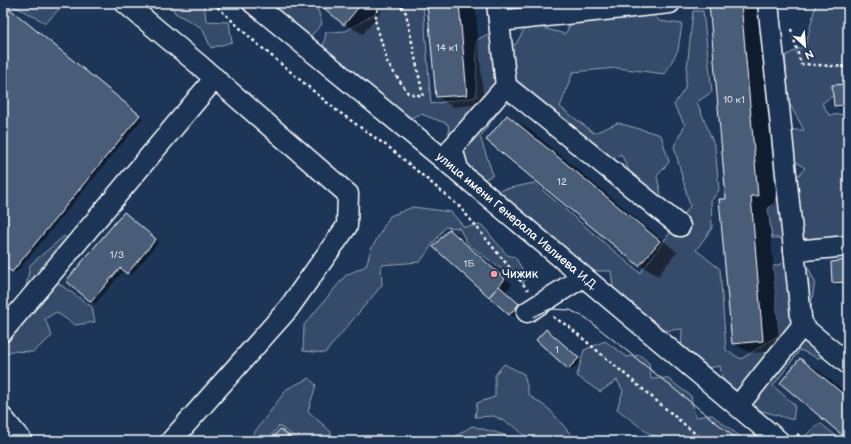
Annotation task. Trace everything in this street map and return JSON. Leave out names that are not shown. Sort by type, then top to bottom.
[{"type":"street","points":[[125,3],[215,78],[348,194],[347,226],[288,309],[171,441]]},
{"type":"street","name":"улица имени Генерала Ивлиева И.Д.","points":[[252,3],[459,172],[780,441]]},
{"type":"street","points":[[670,3],[498,12],[506,86],[680,226]]},
{"type":"street","points":[[768,6],[802,326],[848,364]]},
{"type":"street","points":[[3,331],[215,78]]},
{"type":"street","points":[[459,172],[452,148],[506,86]]},
{"type":"street","points":[[794,251],[848,246]]},
{"type":"street","points":[[533,308],[583,277]]},
{"type":"street","points":[[738,406],[802,326]]},
{"type":"street","points":[[3,418],[22,441]]},
{"type":"path","points":[[212,3],[255,42],[336,110],[391,149],[460,207],[533,308],[546,311],[568,326],[704,441]]},
{"type":"path","points":[[379,3],[375,20],[388,64],[408,93],[423,96],[406,13],[399,3]]},
{"type":"path","points":[[768,6],[789,22],[801,64],[848,68]]},
{"type":"shaded area","points":[[8,3],[62,3],[63,5],[46,23]]},
{"type":"shaded area","points":[[170,3],[204,3],[206,21],[229,22],[232,42],[211,48],[202,28],[175,13]]},
{"type":"shaded area","points":[[275,3],[310,3],[318,10],[322,24],[307,40],[274,16]]},
{"type":"shaded area","points":[[380,3],[423,3],[431,104],[476,97],[477,40],[488,34],[515,45],[528,24],[565,34],[570,25],[540,3],[647,3],[659,21],[682,24],[678,50],[665,74],[617,68],[573,72],[560,107],[594,133],[618,123],[661,135],[669,162],[657,176],[662,200],[637,187],[621,154],[594,170],[549,133],[499,84],[502,107],[480,137],[493,175],[482,181],[452,159],[448,124],[421,114],[405,120],[322,55],[326,32],[346,31],[376,13]]},
{"type":"shaded area","points":[[816,3],[848,3],[848,86],[822,103],[829,115],[848,114],[848,188],[846,189],[848,197],[848,258],[804,238],[772,238],[768,209],[805,168],[773,146],[777,130],[804,130],[789,103],[785,56],[806,45]]},
{"type":"shaded area","points":[[693,11],[703,11],[712,92],[697,102],[715,147],[719,190],[711,201],[712,228],[696,250],[720,269],[726,350],[741,359],[779,335],[773,266],[804,259],[815,282],[810,312],[790,322],[831,344],[831,356],[818,358],[800,350],[773,386],[795,405],[793,420],[756,409],[725,393],[720,366],[693,370],[681,363],[682,329],[645,333],[616,312],[611,271],[581,271],[496,191],[534,183],[640,273],[690,206],[674,146],[685,125],[674,105],[685,88]]},
{"type":"shaded area","points":[[413,207],[451,212],[464,227],[482,225],[507,255],[515,257],[527,277],[523,283],[468,244],[459,228],[445,227],[420,262],[381,265],[382,285],[325,353],[303,351],[304,325],[346,275],[366,266],[371,249],[390,216]]},
{"type":"shaded area","points":[[64,236],[79,246],[58,283],[92,307],[95,322],[75,325],[56,312],[45,319],[52,336],[33,352],[11,351],[3,358],[3,315],[26,287],[30,265]]},
{"type":"shaded area","points":[[605,341],[627,357],[640,355],[649,363],[651,379],[667,378],[691,396],[695,417],[712,415],[742,438],[742,441],[667,441],[666,439],[649,434],[617,409],[623,391],[617,380],[600,392],[577,376],[584,350]]},
{"type":"shaded area","points":[[504,364],[524,374],[529,395],[550,410],[573,437],[590,438],[592,441],[530,441],[515,427],[494,416],[475,417],[477,403],[495,397],[495,375]]},
{"type":"shaded area","points":[[309,378],[316,385],[308,411],[331,432],[332,441],[301,441],[279,426],[267,441],[248,441],[287,389]]},
{"type":"shaded area","points":[[820,423],[842,441],[799,441]]},
{"type":"shaded area","points":[[472,426],[505,435],[506,441],[448,441]]},
{"type":"building","points":[[318,3],[362,3],[344,25]]},
{"type":"building","points":[[427,3],[459,3],[467,95],[436,97]]},
{"type":"building","points":[[709,3],[741,3],[758,196],[751,196],[763,341],[732,344],[719,199],[726,199]]},
{"type":"building","points":[[10,9],[140,115],[12,272],[3,265],[3,18]]},
{"type":"building","points":[[848,84],[848,105],[834,106],[832,85]]},
{"type":"building","points":[[507,115],[660,241],[639,266],[486,140]]},
{"type":"building","points":[[124,212],[156,239],[127,274],[120,268],[91,302],[66,281]]},
{"type":"building","points":[[449,229],[505,279],[489,297],[433,247]]},
{"type":"building","points":[[847,260],[848,282],[832,283],[831,262]]},
{"type":"building","points":[[499,286],[519,304],[509,315],[489,297]]},
{"type":"building","points":[[546,329],[579,358],[568,369],[536,340]]},
{"type":"building","points":[[800,358],[848,398],[848,440],[780,383]]},
{"type":"building","points":[[280,429],[296,441],[270,441]]},
{"type":"tram line","points":[[533,317],[550,309],[570,310],[586,318],[739,441]]},
{"type":"place","name":"Чижик","points":[[494,274]]}]
